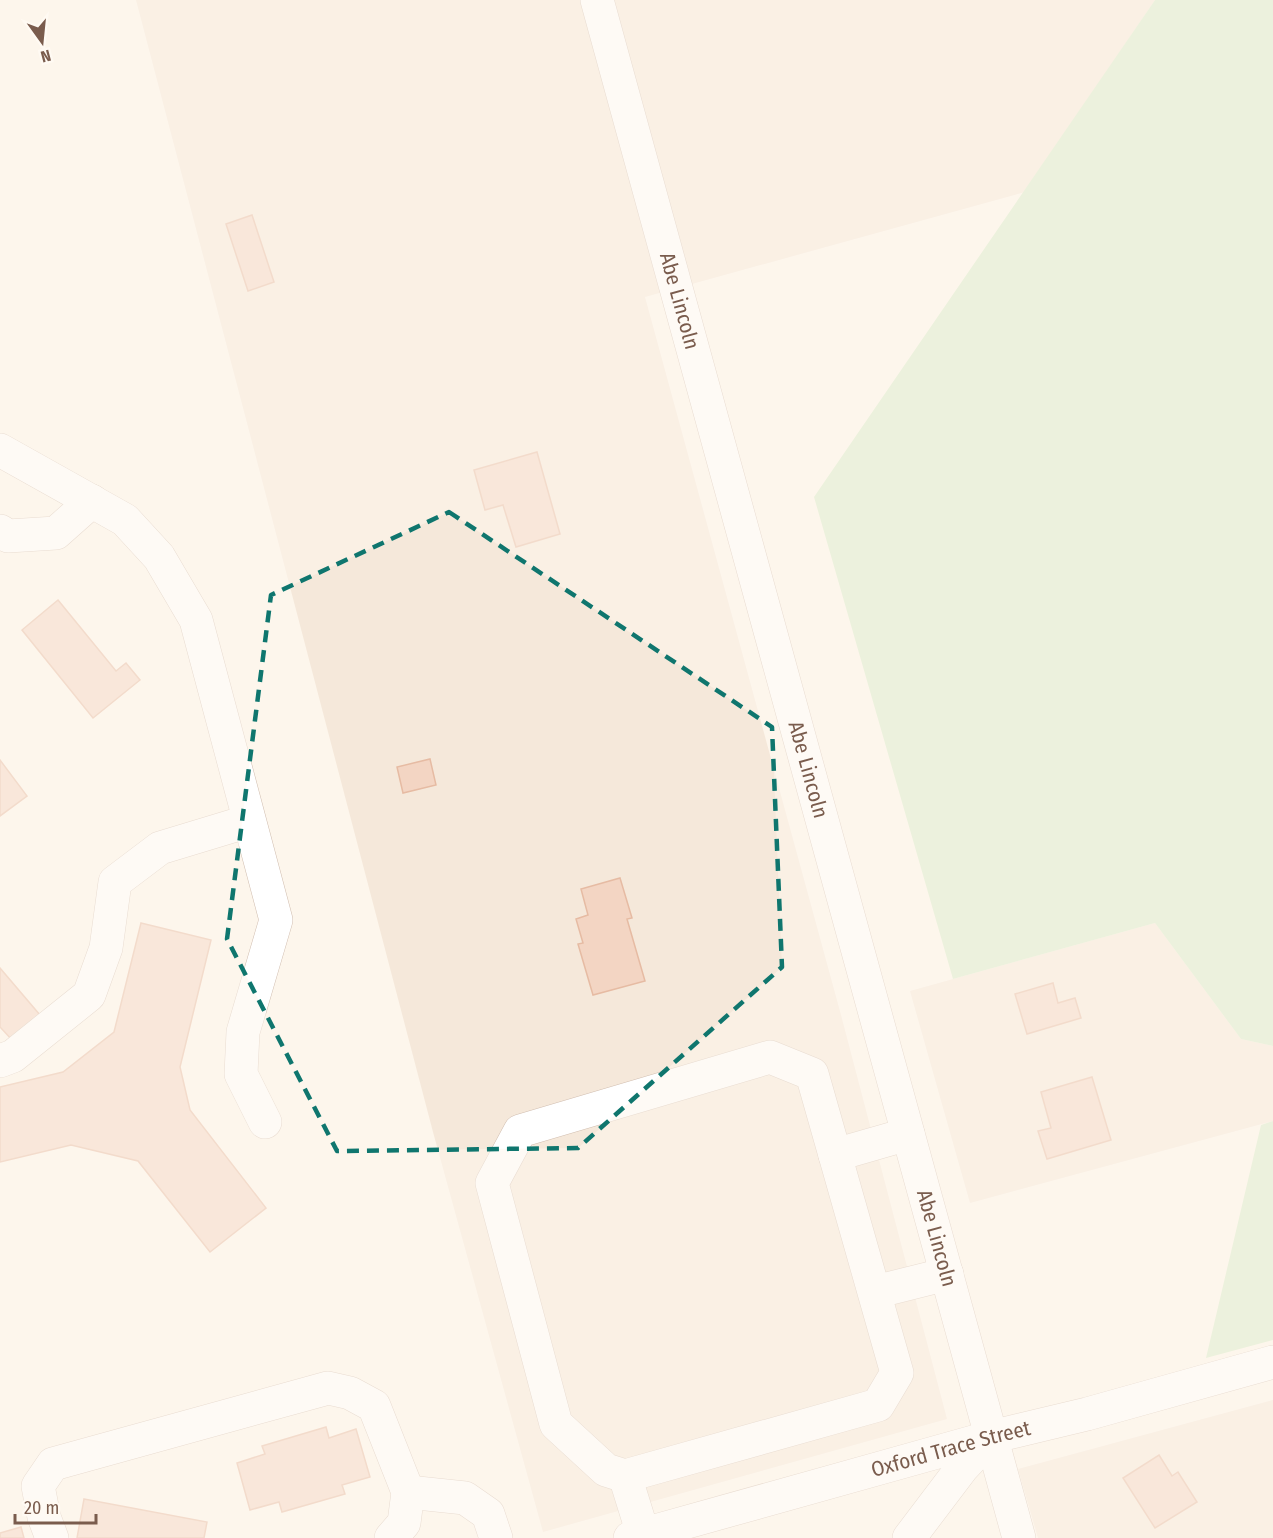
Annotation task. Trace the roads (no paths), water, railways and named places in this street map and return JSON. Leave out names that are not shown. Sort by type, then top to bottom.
[{"type":"street","name":"Abe Lincoln","points":[[597,0],[1019,1538]]},
{"type":"street","points":[[0,450],[125,520],[159,557],[196,620],[276,920],[243,1032],[241,1074],[265,1122]]},
{"type":"street","points":[[0,531],[8,536],[56,532],[92,501]]},
{"type":"street","points":[[0,1061],[13,1056],[89,995],[106,948],[115,882],[160,848],[249,821]]},
{"type":"street","points":[[770,1057],[812,1074],[875,1292],[897,1373],[878,1405],[625,1476],[606,1470],[556,1424],[492,1183],[520,1131],[770,1057]]},
{"type":"street","points":[[835,1155],[908,1134]]},
{"type":"street","points":[[875,1292],[946,1274]]},
{"type":"street","name":"Oxford Trace Street","points":[[636,1536],[991,1437],[1087,1414],[1273,1362]]},
{"type":"street","points":[[52,1538],[44,1517],[38,1486],[53,1464],[328,1388],[350,1393],[374,1406],[408,1492],[404,1523],[391,1538]]},
{"type":"street","points":[[909,1538],[962,1468],[991,1437]]},
{"type":"street","points":[[625,1476],[636,1536]]},
{"type":"street","points":[[408,1492],[465,1498],[488,1514],[496,1538]]}]
